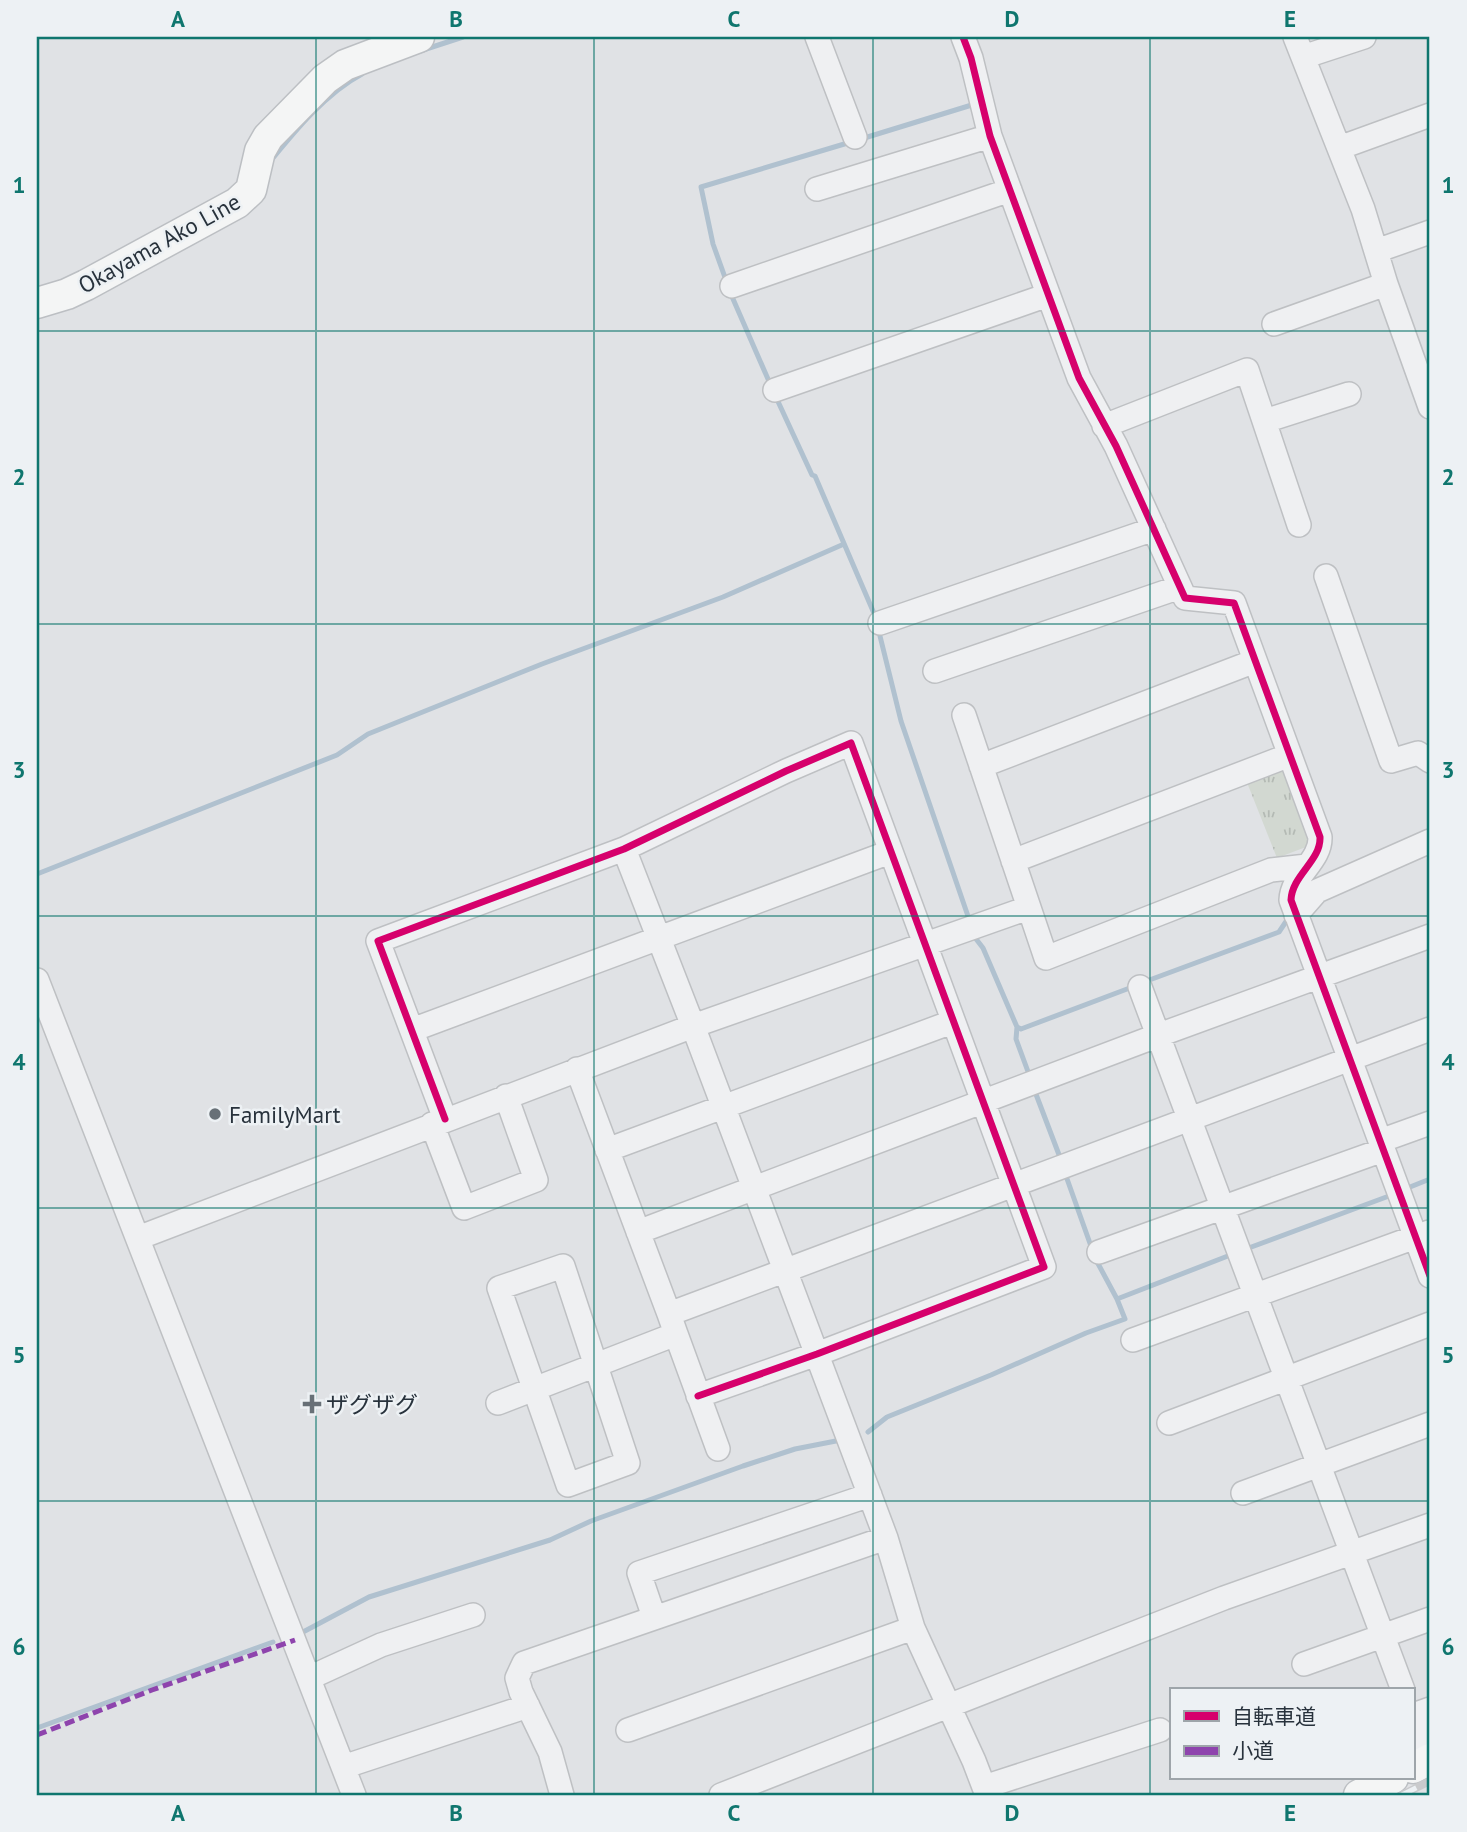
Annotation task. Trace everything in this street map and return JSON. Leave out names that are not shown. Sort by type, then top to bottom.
[{"type":"main road","name":"Okayama Ako Line","points":[[37,303],[86,285],[237,203],[251,190],[260,151],[268,137],[325,79],[345,65],[419,37]]},
{"type":"main road","points":[[1359,1795],[1389,1780]]},
{"type":"street","points":[[817,37],[855,137]]},
{"type":"street","points":[[963,37],[971,58],[990,136],[1079,378],[1185,597],[1234,603],[1320,836],[1320,846],[1291,891],[1291,900],[1382,1146],[1423,1234],[1430,1276]]},
{"type":"street","points":[[1364,37],[1299,47],[1363,209],[1386,284],[1430,407]]},
{"type":"street","points":[[1339,148],[1430,115]]},
{"type":"street","points":[[817,189],[990,136]]},
{"type":"street","points":[[732,286],[1010,190]]},
{"type":"street","points":[[1376,251],[1430,232]]},
{"type":"street","points":[[1274,324],[1386,284]]},
{"type":"street","points":[[775,390],[1048,295]]},
{"type":"street","points":[[1104,426],[1247,370],[1299,525]]},
{"type":"street","points":[[1265,421],[1349,394]]},
{"type":"street","points":[[880,622],[1154,529]]},
{"type":"street","points":[[1326,576],[1391,761],[1418,754],[1430,761]]},
{"type":"street","points":[[935,671],[1180,587]]},
{"type":"street","points":[[981,766],[1255,661]]},
{"type":"street","points":[[964,715],[1046,958],[1271,870],[1307,866]]},
{"type":"street","points":[[506,1096],[537,1180],[464,1208],[412,1030],[378,941],[624,849],[786,771],[851,743],[1044,1267],[698,1396]]},
{"type":"street","points":[[1013,861],[1290,755]]},
{"type":"street","points":[[1296,915],[1317,891],[1430,841]]},
{"type":"street","points":[[624,849],[870,1494],[913,1628],[985,1791],[1160,1730]]},
{"type":"street","points":[[412,1030],[890,852]]},
{"type":"street","points":[[138,1238],[577,1069],[1028,908]]},
{"type":"street","points":[[638,1232],[1158,1035],[1430,936]]},
{"type":"street","points":[[37,980],[354,1795]]},
{"type":"street","points":[[1140,987],[1402,1688]]},
{"type":"street","points":[[607,1150],[952,1022]]},
{"type":"street","points":[[498,1403],[596,1365],[672,1324],[786,1271],[1430,1029]]},
{"type":"street","points":[[577,1069],[718,1449]]},
{"type":"street","points":[[1099,1252],[1382,1146],[1430,1123]]},
{"type":"street","points":[[1133,1340],[1423,1234]]},
{"type":"street","points":[[563,1266],[596,1365],[628,1463],[568,1485],[499,1288],[563,1266]]},
{"type":"street","points":[[1169,1423],[1430,1324]]},
{"type":"street","points":[[1243,1493],[1430,1423]]},
{"type":"street","points":[[654,1617],[639,1573],[870,1494]]},
{"type":"street","points":[[721,1795],[1224,1598],[1430,1525]]},
{"type":"street","points":[[562,1795],[550,1752],[517,1678],[524,1663],[886,1538]]},
{"type":"street","points":[[309,1678],[381,1645],[473,1615]]},
{"type":"street","points":[[1304,1664],[1430,1619]]},
{"type":"street","points":[[628,1730],[913,1628]]},
{"type":"street","points":[[344,1767],[528,1706]]},
{"type":"street","points":[[1414,1719],[1424,1762]]},
{"type":"green space","points":[[1274,769],[1284,772],[1309,837],[1306,847],[1277,858],[1246,780]]},
{"type":"waterway","points":[[420,51],[463,37]]},
{"type":"waterway","points":[[269,163],[324,102],[362,74]]},
{"type":"waterway","points":[[861,139],[975,104]]},
{"type":"waterway","points":[[727,283],[713,244],[701,187],[851,142]]},
{"type":"waterway","points":[[730,292],[771,386]]},
{"type":"waterway","points":[[775,395],[812,475],[815,476],[876,618]]},
{"type":"waterway","points":[[37,874],[337,755],[368,734],[542,664],[723,597],[844,544]]},
{"type":"waterway","points":[[878,628],[901,721],[970,922]]},
{"type":"waterway","points":[[1144,982],[1279,932],[1287,920]]},
{"type":"waterway","points":[[973,935],[983,948],[1017,1027],[1016,1039],[1030,1077]]},
{"type":"waterway","points":[[1017,1027],[1021,1029],[1135,986]]},
{"type":"waterway","points":[[1034,1089],[1061,1160]]},
{"type":"waterway","points":[[1066,1176],[1092,1249]]},
{"type":"waterway","points":[[1405,1189],[1430,1179]]},
{"type":"waterway","points":[[1246,1249],[1389,1196]]},
{"type":"waterway","points":[[868,1432],[887,1417],[1125,1319],[1117,1299],[1233,1254]]},
{"type":"waterway","points":[[1095,1258],[1117,1299]]},
{"type":"waterway","points":[[303,1632],[369,1597],[550,1540],[591,1521],[743,1466],[795,1449],[841,1440]]},
{"type":"waterway","points":[[37,1728],[273,1642]]},
{"type":"railway","points":[[1402,1795],[1430,1781]]},
{"type":"marked path","points":[[37,1735],[152,1690],[295,1640]]},
{"type":"cycle path","points":[[963,37],[971,58],[990,136],[1079,378],[1116,446],[1185,598],[1234,603],[1320,837],[1316,853],[1296,883],[1291,900],[1430,1276]]},
{"type":"cycle path","points":[[445,1119],[378,941],[624,849],[786,771],[851,743],[1044,1267],[817,1354],[698,1396]]},
{"type":"place","name":"FamilyMart","points":[[215,1114]]},
{"type":"place","name":"ザグザグ","points":[[312,1404]]}]
